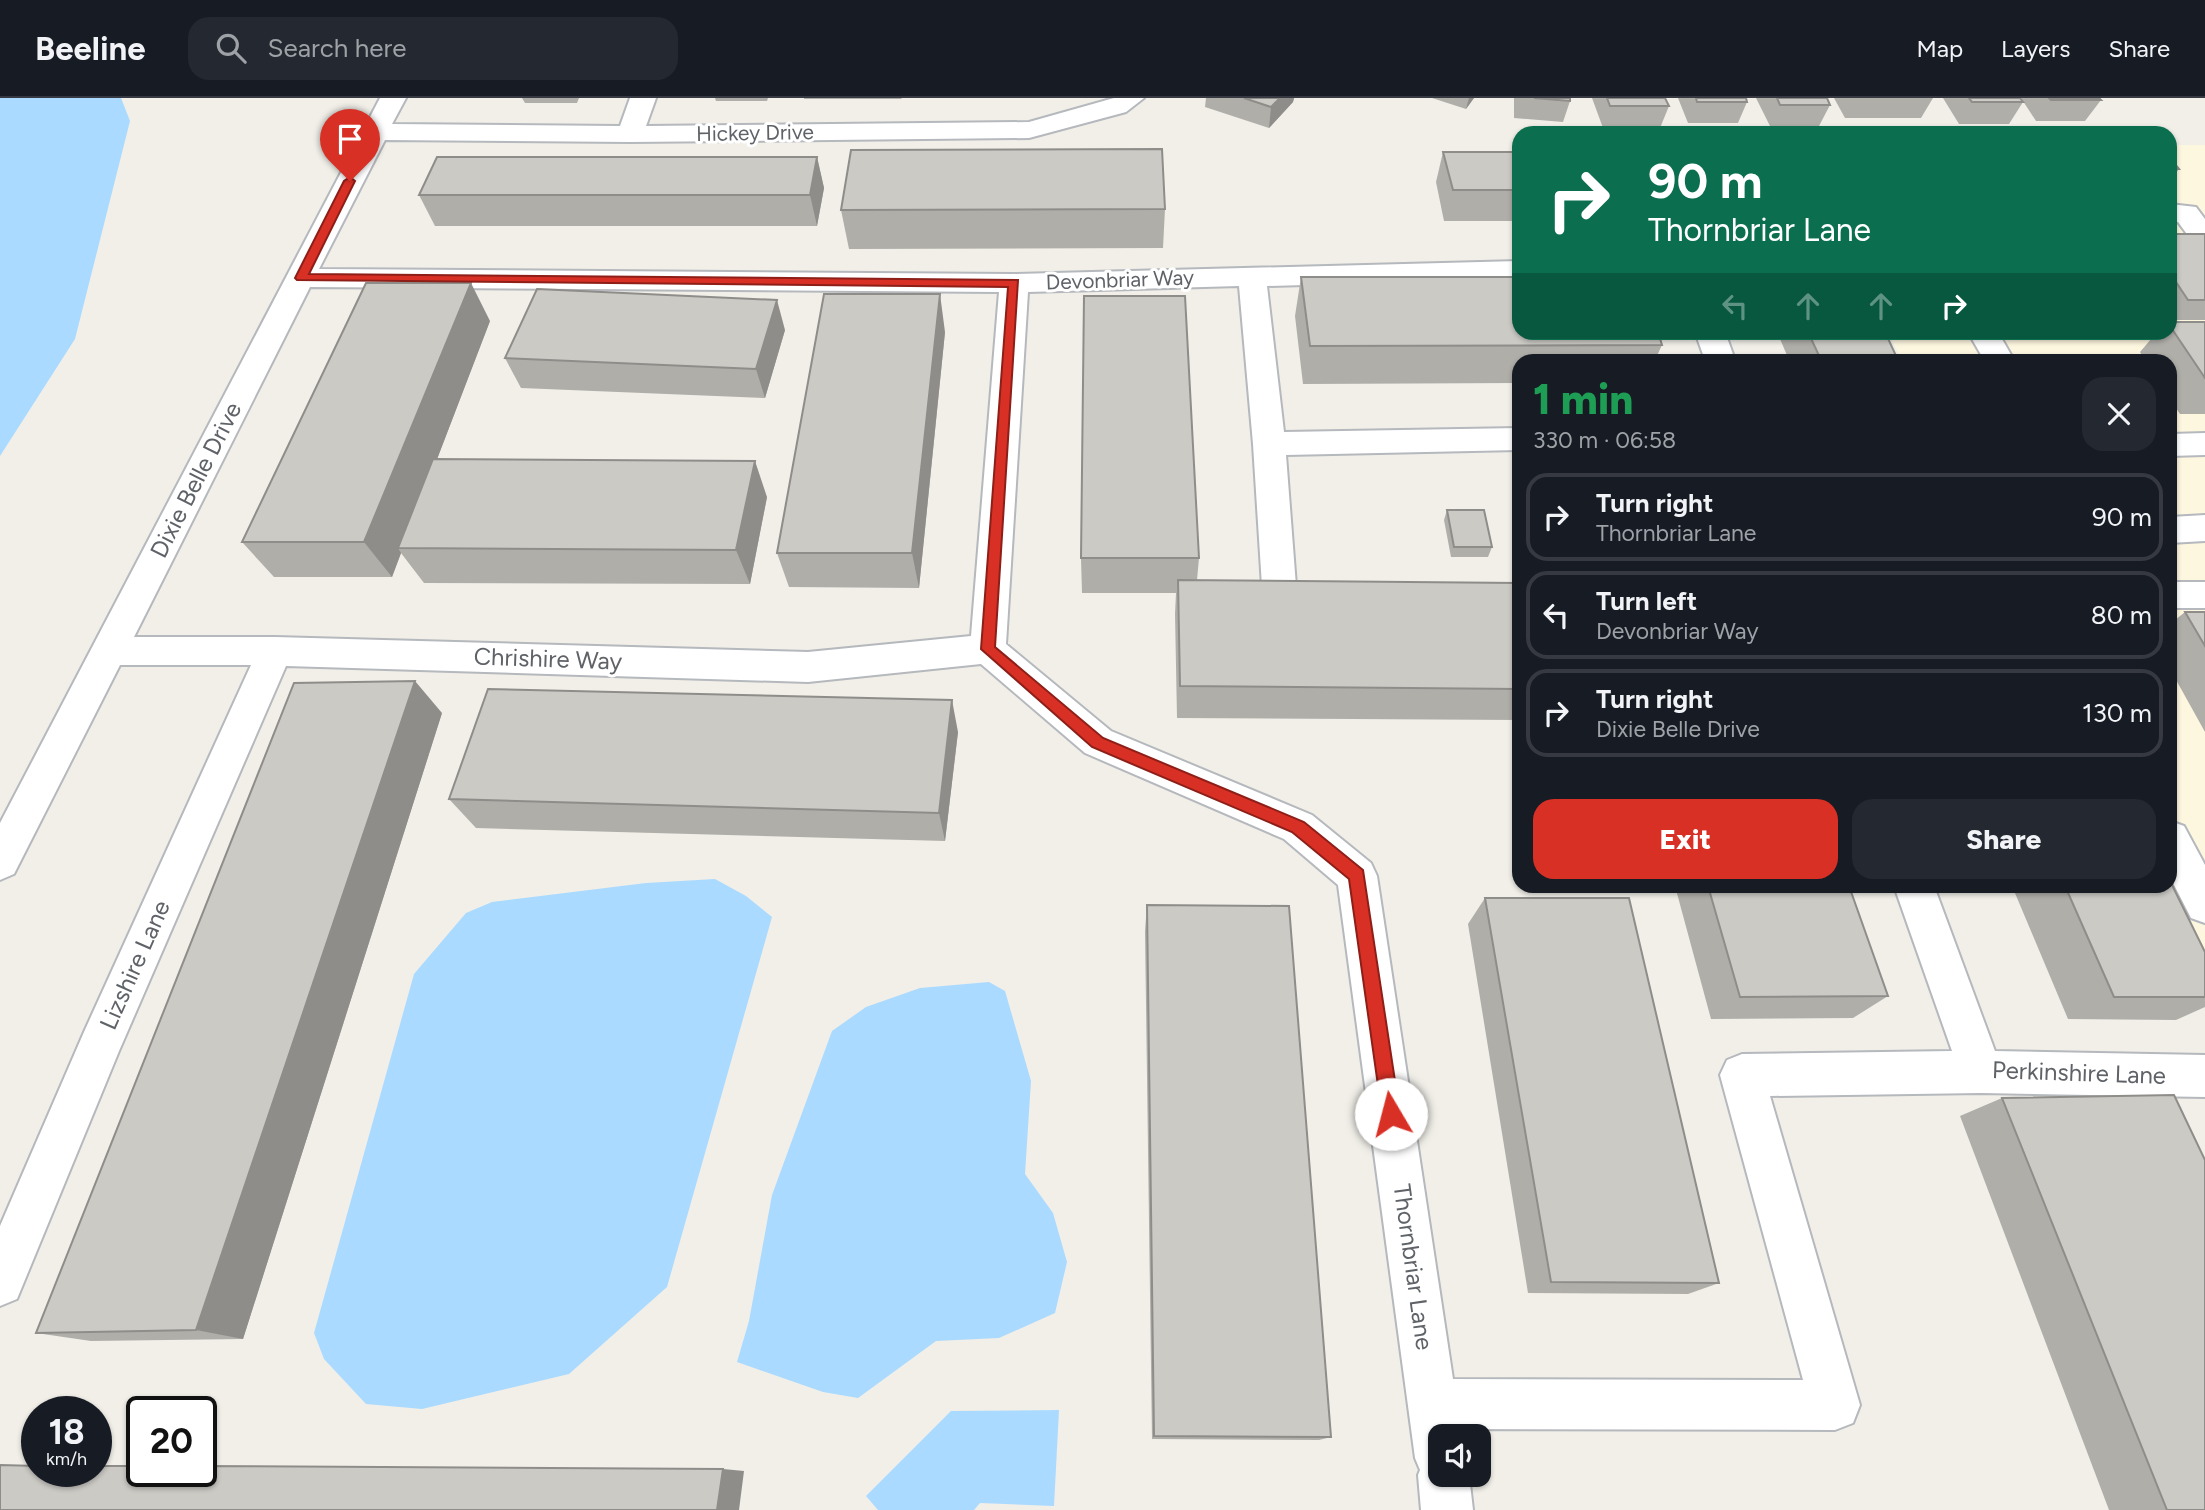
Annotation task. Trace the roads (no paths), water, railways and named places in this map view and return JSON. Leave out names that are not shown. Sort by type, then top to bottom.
[{"type":"street","name":"Dixie Belle Drive","points":[[0,862],[393,98]]},
{"type":"street","points":[[630,134],[643,98]]},
{"type":"street","name":"Hickey Drive","points":[[374,132],[630,134],[1029,130],[1117,107],[1131,98]]},
{"type":"street","points":[[2177,213],[2186,213],[2205,239]]},
{"type":"street","name":"Devonbriar Way","points":[[301,278],[1014,283],[1512,270]]},
{"type":"street","points":[[1252,276],[1269,444],[1279,586]]},
{"type":"street","points":[[988,649],[1014,283]]},
{"type":"street","points":[[1269,444],[1512,439]]},
{"type":"street","points":[[2177,445],[2205,444]]},
{"type":"street","points":[[2177,530],[2205,528]]},
{"type":"street","points":[[2177,595],[2205,595]]},
{"type":"street","name":"Chrishire Way","points":[[107,651],[275,651],[808,667],[988,649]]},
{"type":"street","name":"Thornbriar Lane","points":[[988,649],[1098,742],[1298,827],[1357,876],[1436,1424]]},
{"type":"street","name":"Lizshire Lane","points":[[0,1282],[99,1047],[275,651]]},
{"type":"street","points":[[2177,851],[2205,905]]},
{"type":"street","name":"Perkinshire Lane","points":[[1917,893],[1981,1072],[2205,1076]]},
{"type":"street","points":[[1433,1404],[1835,1405],[1742,1075],[1981,1072]]},
{"type":"street","points":[[1444,1487],[1447,1510]]},
{"type":"water","points":[[0,98],[121,98],[130,121],[75,339],[0,456]]},
{"type":"water","points":[[715,879],[746,896],[772,917],[667,1287],[569,1374],[422,1409],[366,1404],[324,1359],[314,1333],[414,974],[466,913],[492,902],[646,883]]},
{"type":"water","points":[[989,982],[1005,991],[1031,1081],[1025,1174],[1053,1213],[1067,1262],[1055,1313],[999,1338],[936,1341],[858,1398],[823,1392],[737,1362],[749,1321],[772,1195],[832,1031],[866,1007],[920,988]]},
{"type":"water","points":[[1059,1410],[1054,1506],[980,1503],[974,1510],[878,1510],[866,1496],[951,1411]]}]
